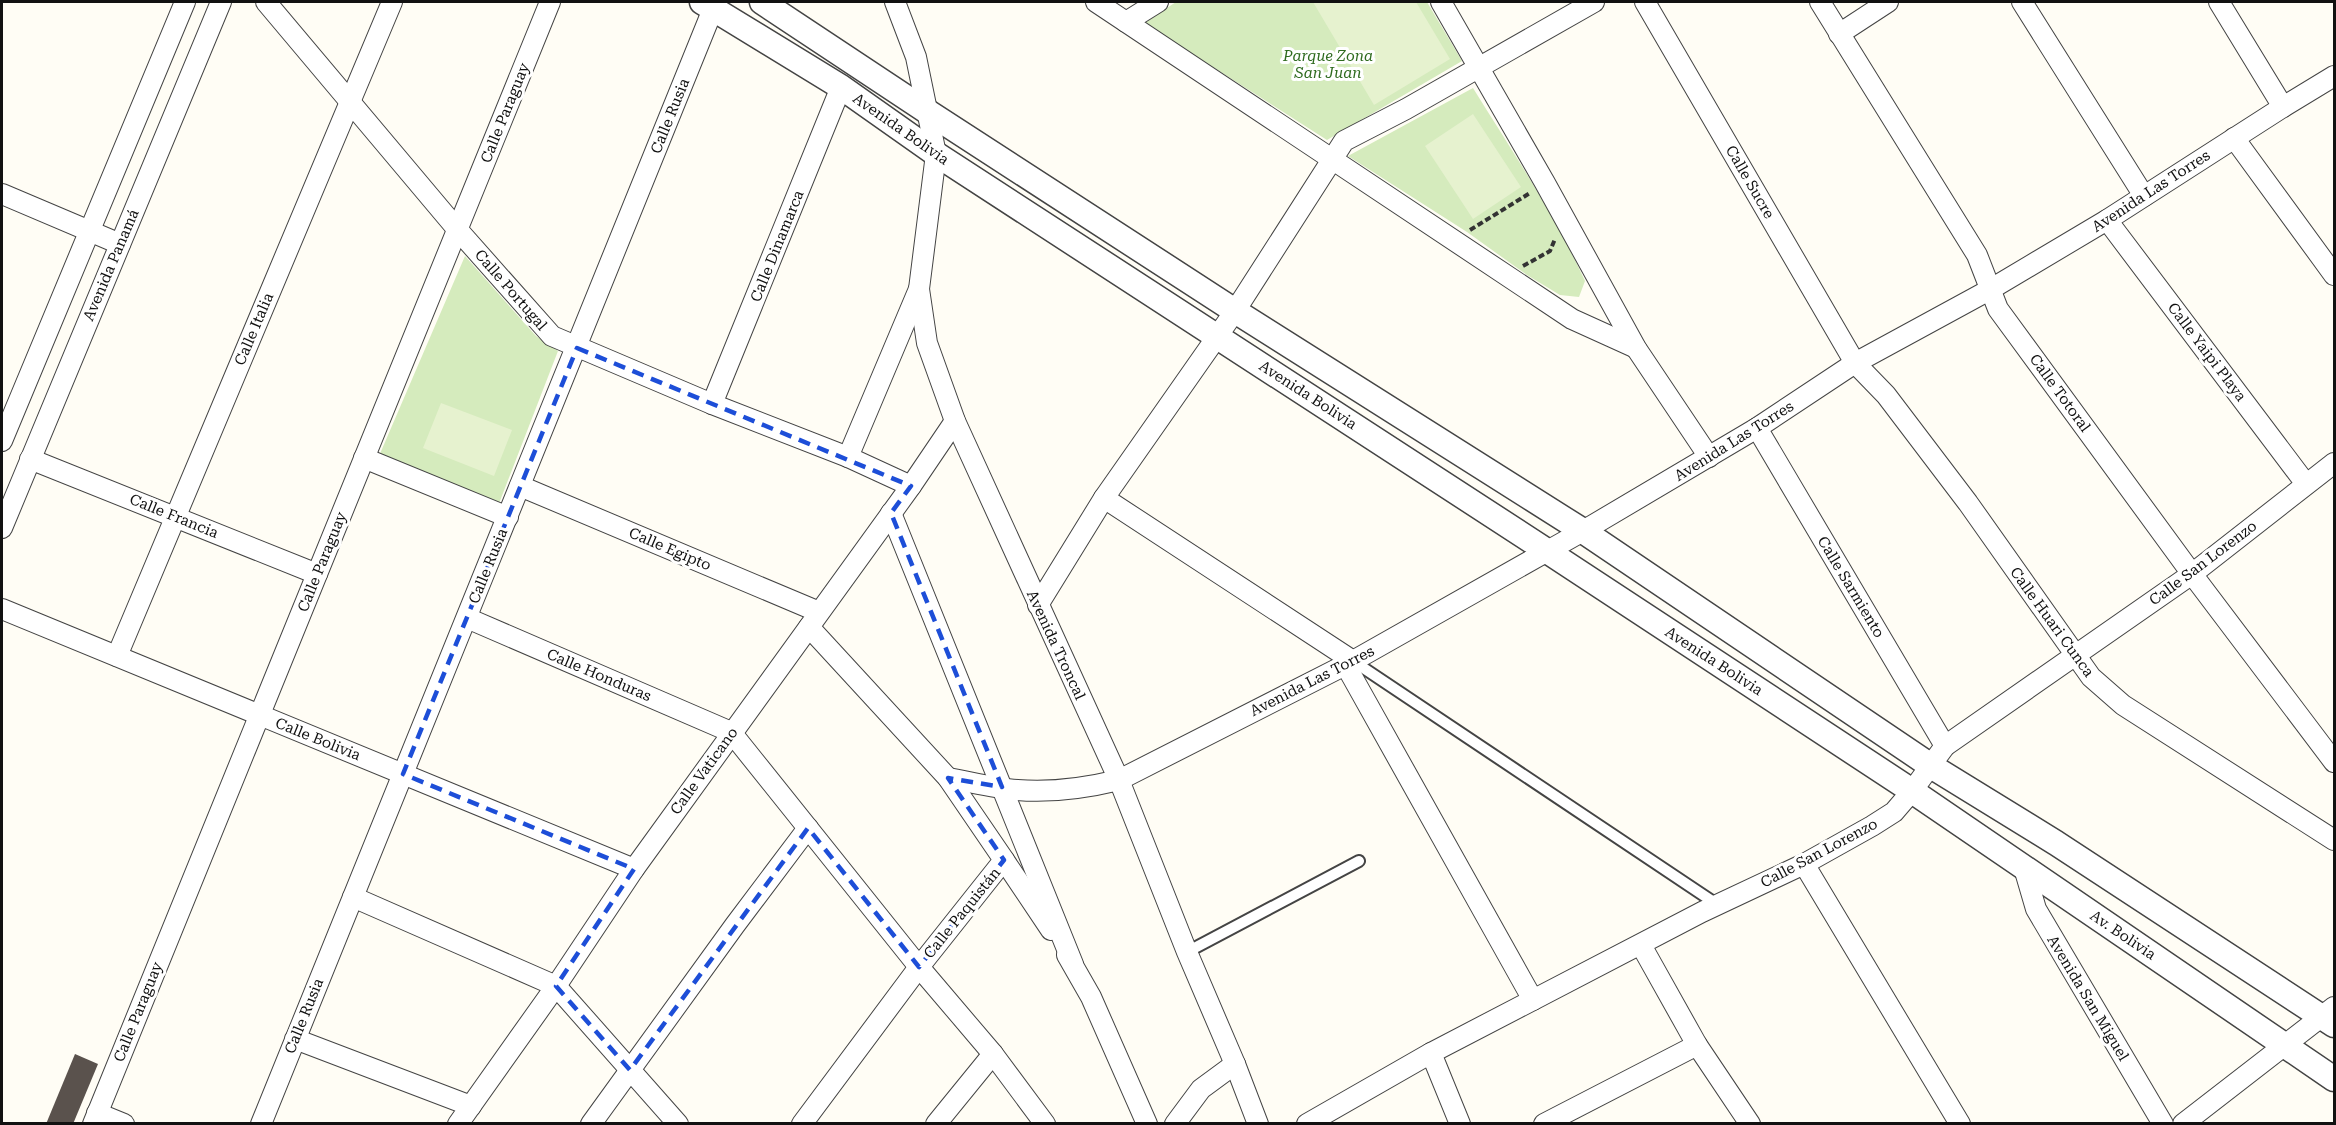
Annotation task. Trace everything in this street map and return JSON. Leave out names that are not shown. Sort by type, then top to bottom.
[{"type":"street","points":[[2,441],[185,2]]},
{"type":"street","name":"Avenida Panamá","points":[[2,528],[221,2]]},
{"type":"street","name":"Calle Portugal","points":[[266,2],[458,229],[552,336],[712,404],[848,457],[911,486]]},
{"type":"street","name":"Calle Italia","points":[[117,656],[392,2]]},
{"type":"street","name":"Calle Paraguay","points":[[95,1118],[550,2]]},
{"type":"street","name":"Avenida Bolivia","points":[[762,2],[1235,311],[1938,756]]},
{"type":"street","name":"Avenida Troncal","points":[[895,2],[916,57],[936,154],[919,288],[927,343],[955,421],[1119,780],[1258,1124]]},
{"type":"street","points":[[1096,2],[1572,319],[1636,348]]},
{"type":"street","points":[[1126,22],[1158,2]]},
{"type":"street","points":[[1441,2],[1636,348],[1709,457]]},
{"type":"street","points":[[1038,605],[1104,498],[1235,311],[1344,141],[1594,2]]},
{"type":"street","name":"Calle Sucre","points":[[1645,2],[1855,363]]},
{"type":"street","name":"Calle Totoral","points":[[1820,2],[1977,255],[1998,309],[2192,574],[2334,762]]},
{"type":"street","points":[[1839,33],[1888,2]]},
{"type":"street","points":[[2022,2],[2144,196]]},
{"type":"street","points":[[2219,2],[2283,107]]},
{"type":"street","name":"Avenida Bolivia","points":[[708,5],[842,87],[936,154],[1547,550],[1912,791]]},
{"type":"street","name":"Calle Rusia","points":[[261,1124],[577,348],[708,5]]},
{"type":"street","name":"Avenida Las Torres","points":[[948,778],[1002,787],[1054,791],[1119,780],[1349,663],[1582,531],[1757,428],[1855,363],[1991,289],[2107,220],[2334,76]]},
{"type":"street","name":"Calle Dinamarca","points":[[712,404],[842,87]]},
{"type":"street","points":[[2234,138],[2334,275]]},
{"type":"street","points":[[2,194],[120,244]]},
{"type":"street","name":"Calle Yaipi Playa","points":[[2107,220],[2306,484]]},
{"type":"street","points":[[848,457],[919,288]]},
{"type":"street","name":"Calle Huari Cunca","points":[[1855,363],[1886,395],[1961,494],[2091,677],[2123,705],[2331,833]]},
{"type":"street","name":"Calle Vaticano","points":[[458,1124],[556,986],[634,869],[911,486],[955,421]]},
{"type":"street","name":"Calle Sarmiento","points":[[1757,428],[1938,756]]},
{"type":"street","points":[[364,458],[508,517]]},
{"type":"street","name":"Calle Francia","points":[[30,459],[317,574]]},
{"type":"street","name":"Calle San Lorenzo","points":[[1307,1124],[1431,1053],[1718,905],[1804,864],[1894,812],[1938,756],[2074,655],[2192,574],[2334,464]]},
{"type":"street","name":"Calle Egipto","points":[[520,486],[814,619]]},
{"type":"street","points":[[1104,498],[1349,663],[1533,1000]]},
{"type":"street","points":[[891,513],[1073,964]]},
{"type":"street","name":"Calle Bolivia","points":[[2,609],[634,869]]},
{"type":"street","name":"Calle Honduras","points":[[466,618],[732,732]]},
{"type":"street","name":"Calle Paquistán","points":[[802,1124],[919,966],[1004,860],[948,778],[814,619]]},
{"type":"street","points":[[732,732],[919,966],[993,1054],[1045,1124]]},
{"type":"street","points":[[1938,756],[2056,843],[2330,1016],[2283,1045],[2183,1124]]},
{"type":"street","name":"Av. Bolivia","points":[[1912,791],[2334,1079]]},
{"type":"street","points":[[591,1124],[808,828]]},
{"type":"street","points":[[1004,860],[1073,964],[1091,997],[1148,1124]]},
{"type":"street","points":[[1804,864],[1960,1124]]},
{"type":"street","name":"Avenida San Miguel","points":[[2024,868],[2036,909],[2163,1124]]},
{"type":"street","points":[[352,897],[556,986],[678,1124]]},
{"type":"street","points":[[1641,945],[1697,1045],[1750,1124]]},
{"type":"street","points":[[295,1039],[471,1106]]},
{"type":"street","points":[[1544,1124],[1697,1045]]},
{"type":"street","points":[[1431,1053],[1460,1124]]},
{"type":"street","points":[[936,1124],[993,1054]]},
{"type":"street","points":[[1175,1124],[1201,1089],[1235,1064]]},
{"type":"street","points":[[95,1118],[124,1124]]},
{"type":"lane","points":[[1349,663],[1718,905]]},
{"type":"lane","points":[[1187,952],[1359,861]]},
{"type":"path","points":[[1475,238],[1467,232],[1545,183]]},
{"type":"path","points":[[1507,276],[1550,251],[1559,230]]},
{"type":"highlighted area","points":[[577,348],[911,486],[891,513],[1002,787],[948,778],[1004,860],[919,967],[808,828],[630,1070],[556,986],[634,869],[403,774]]},
{"type":"green space","name":"Parque Zona San Juan","points":[[1176,2],[1427,2],[1462,61],[1327,140],[1144,23]]},
{"type":"green space","points":[[1313,2],[1416,2],[1450,59],[1374,105]]},
{"type":"green space","points":[[1473,88],[1532,183],[1573,256],[1585,281],[1579,297],[1560,295],[1527,275],[1467,232],[1348,156]]},
{"type":"green space","points":[[1473,114],[1521,187],[1473,219],[1425,146]]},
{"type":"green space","points":[[465,256],[536,336],[558,351],[498,506],[379,456]]},
{"type":"green space","points":[[441,403],[512,430],[494,476],[423,448]]},
{"type":"building","points":[[75,1054],[98,1064],[73,1124],[46,1124]]}]
